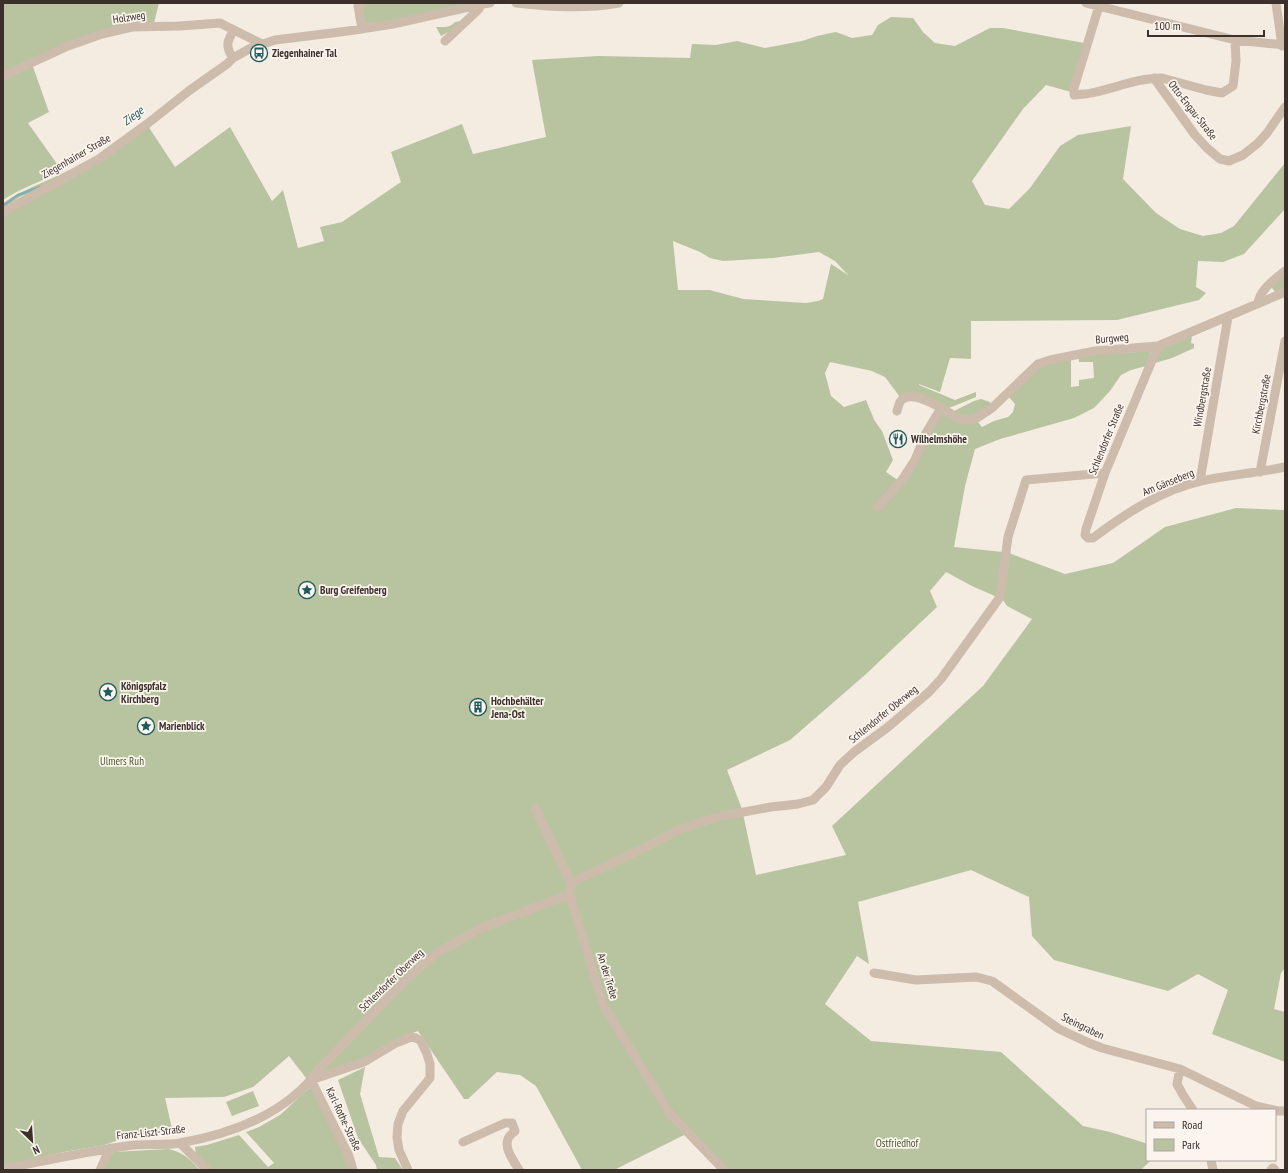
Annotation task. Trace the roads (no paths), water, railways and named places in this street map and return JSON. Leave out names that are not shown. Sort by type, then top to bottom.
[{"type":"street","points":[[362,3],[358,6],[362,29]]},
{"type":"street","name":"Ziegenhainer Straße","points":[[3,212],[99,159],[233,58],[262,44],[275,40],[362,29],[490,3]]},
{"type":"street","points":[[516,3],[548,7],[583,8],[619,3]]},
{"type":"street","points":[[1086,3],[1099,6],[1113,6],[1235,40],[1283,46],[1276,3]]},
{"type":"street","points":[[445,41],[478,10],[482,4]]},
{"type":"street","name":"Otto-Engau-Straße","points":[[1099,6],[1074,88],[1074,95],[1096,93],[1114,87],[1154,78],[1162,78],[1222,93],[1233,86],[1236,61],[1235,40]]},
{"type":"street","name":"Holzweg","points":[[3,76],[68,46],[123,28],[195,26],[214,23],[225,25],[262,44]]},
{"type":"street","points":[[233,58],[227,44],[234,30]]},
{"type":"street","name":"Otto-Engau-Straße","points":[[1154,78],[1195,135],[1220,159],[1229,161],[1243,155],[1258,143],[1267,133],[1285,107]]},
{"type":"street","points":[[1258,304],[1262,293],[1285,271]]},
{"type":"street","name":"Burgweg","points":[[896,411],[900,401],[904,398],[915,396],[926,400],[958,418],[971,420],[977,418],[992,408],[1038,364],[1089,352],[1158,346],[1285,292]]},
{"type":"street","name":"Windbergstraße","points":[[1200,481],[1228,317]]},
{"type":"street","name":"Kirchbergstraße","points":[[1260,472],[1285,341]]},
{"type":"street","name":"Schlendorfer Straße","points":[[1093,538],[1088,538],[1085,535],[1086,529],[1105,472],[1158,346]]},
{"type":"street","points":[[878,507],[902,480],[915,460],[926,433],[941,408]]},
{"type":"street","name":"Am Gänseberg","points":[[1093,538],[1115,521],[1135,509],[1174,490],[1200,481],[1285,467]]},
{"type":"street","name":"Schlendorfer Oberweg","points":[[571,883],[678,830],[717,817],[771,807],[798,804],[813,800],[826,786],[840,765],[854,752],[888,727],[933,688],[1000,597],[1008,537],[1026,480],[1105,472]]},
{"type":"street","points":[[535,808],[571,883]]},
{"type":"street","name":"An der Trebe","points":[[571,883],[570,894],[603,1004],[624,1042],[671,1115],[724,1170]]},
{"type":"street","name":"Schlendorfer Oberweg","points":[[311,1080],[319,1069],[427,960],[479,929],[570,894]]},
{"type":"street","name":"Steingraben","points":[[874,973],[916,980],[976,977],[992,981],[1065,1032],[1102,1048],[1180,1069],[1256,1106],[1272,1109]]},
{"type":"street","points":[[311,1080],[364,1062],[396,1043],[411,1037],[421,1041],[428,1054],[430,1078],[403,1112],[398,1124],[397,1136],[399,1150],[408,1170]]},
{"type":"street","points":[[1180,1069],[1177,1084],[1193,1109]]},
{"type":"street","name":"Franz-Liszt-Straße","points":[[3,1169],[129,1145],[180,1143],[237,1128],[265,1116],[278,1108],[311,1080]]},
{"type":"street","name":"Karl-Rothe-Straße","points":[[311,1080],[349,1156],[353,1170]]},
{"type":"street","points":[[463,1142],[505,1123],[512,1124],[515,1131],[508,1138],[507,1147],[519,1170]]},
{"type":"street","points":[[180,1143],[206,1170]]},
{"type":"street","points":[[100,1170],[110,1148]]},
{"type":"street","points":[[1271,1170],[1273,1168],[1275,1170]]},
{"type":"waterway","name":"Ziege","points":[[3,206],[18,195],[40,187]]},
{"type":"place","name":"Ziegenhainer Tal","points":[[259,53]]},
{"type":"place","name":"Wilhelmshöhe","points":[[898,439]]},
{"type":"place","name":"Burg Greifenberg","points":[[307,590]]},
{"type":"place","name":"Königspfalz Kirchberg","points":[[108,692]]},
{"type":"place","name":"Hochbehälter Jena-Ost","points":[[478,707]]},
{"type":"place","name":"Marienblick","points":[[146,726]]},
{"type":"park label","name":"Ulmers Ruh","points":[[122,761]]},
{"type":"park label","name":"Ostfriedhof","points":[[897,1143]]}]
